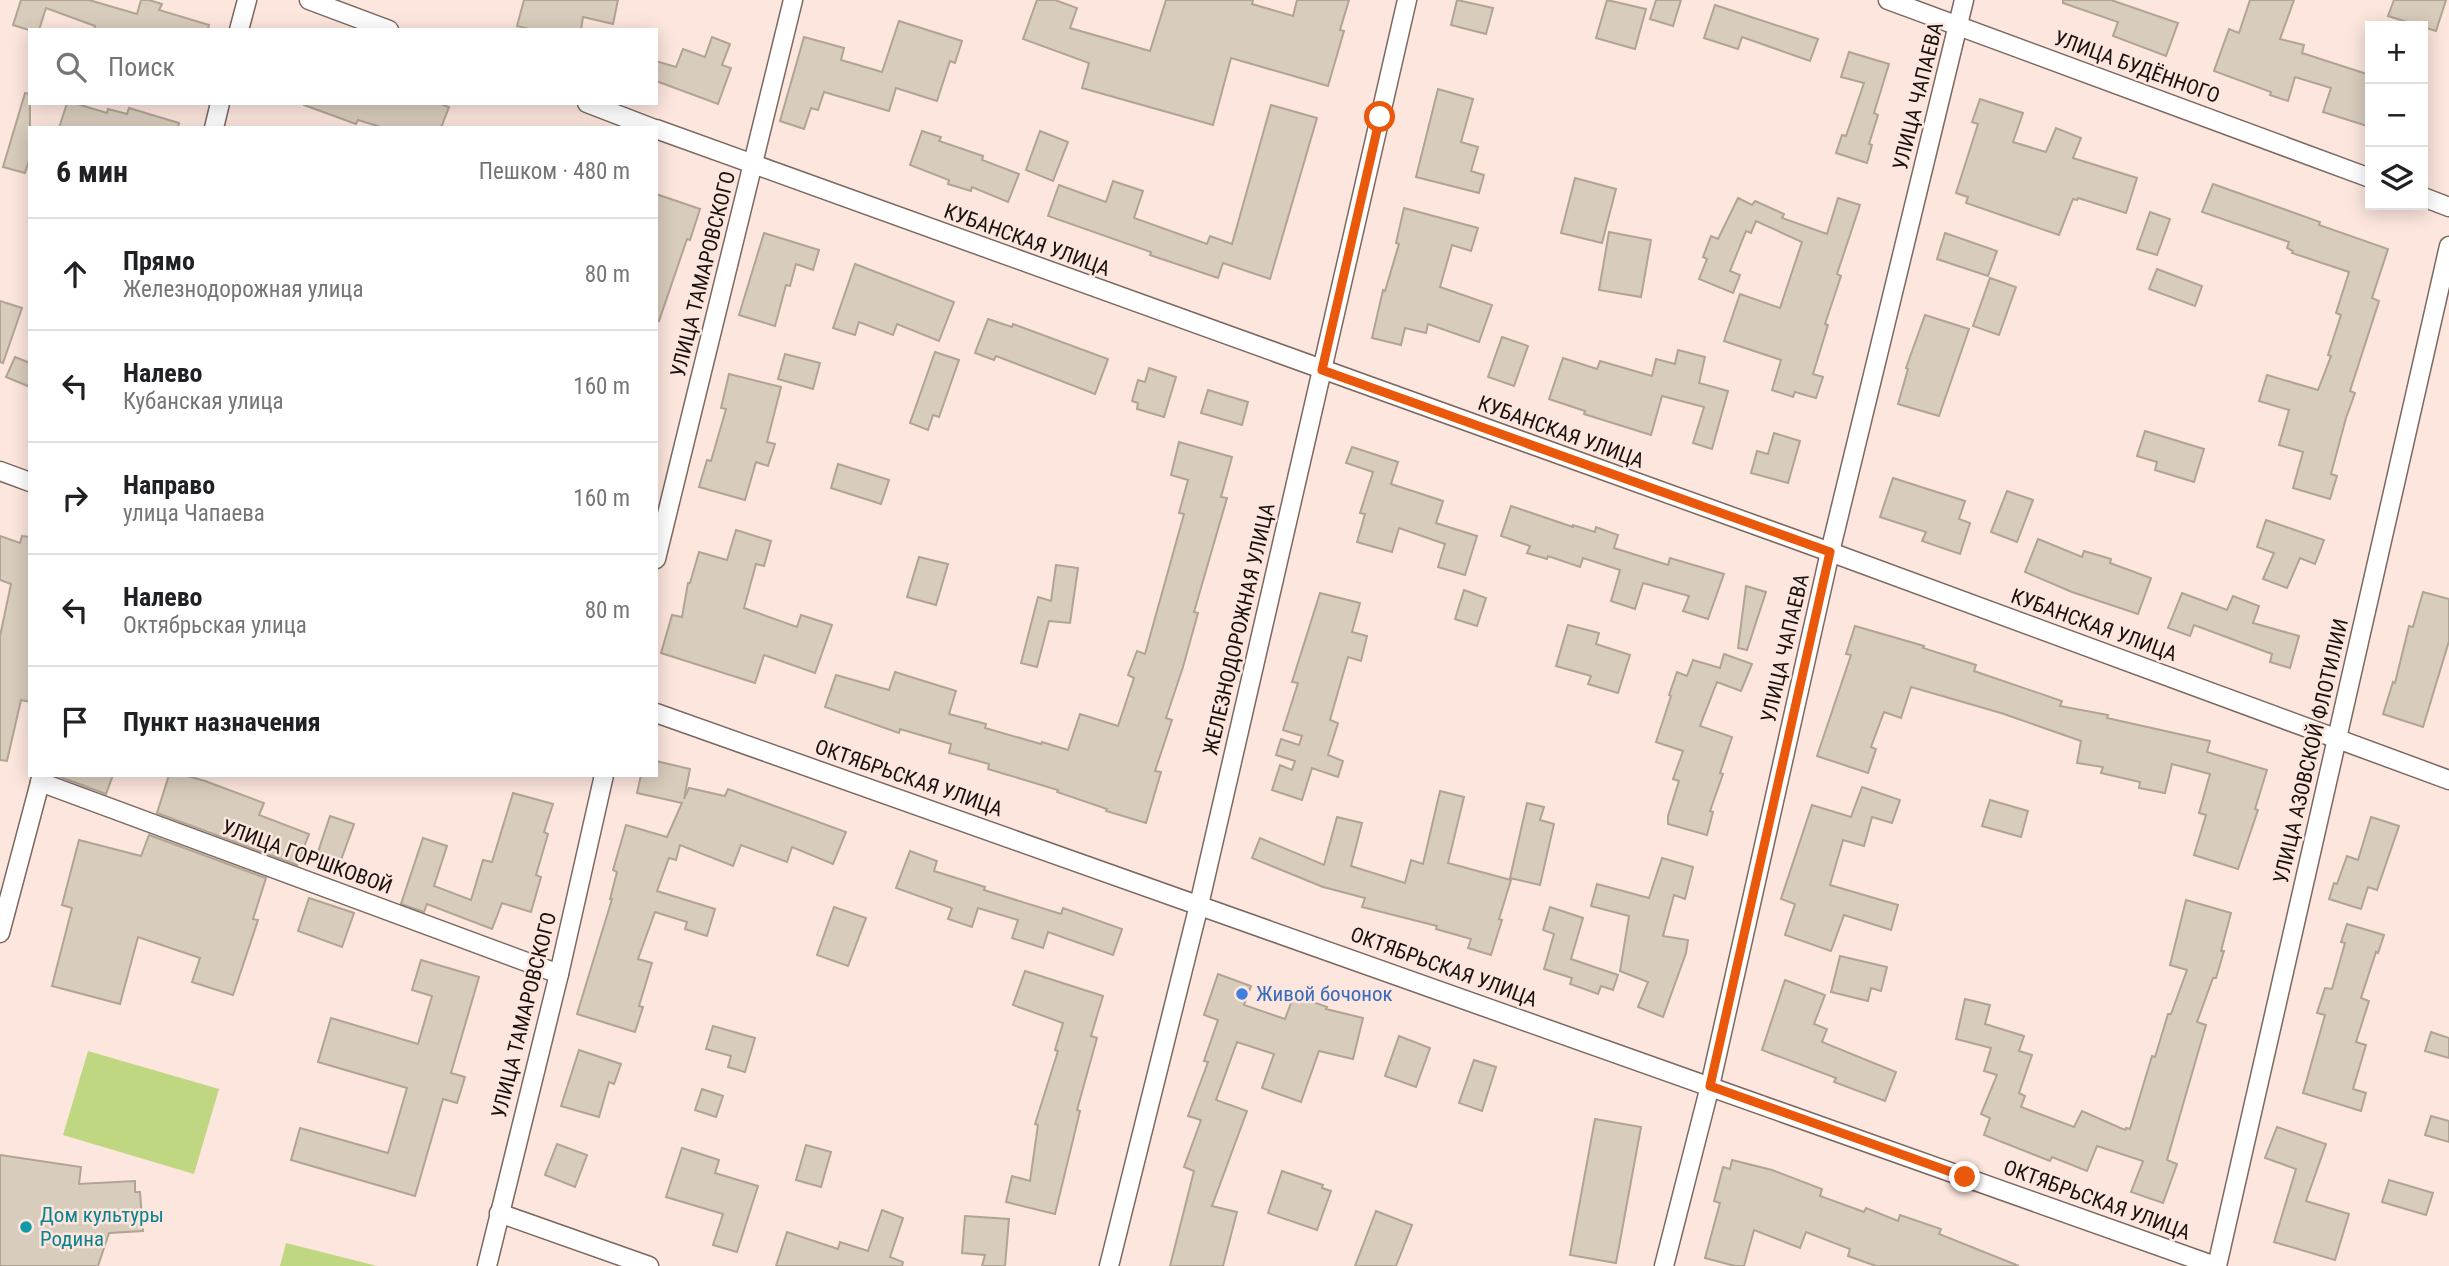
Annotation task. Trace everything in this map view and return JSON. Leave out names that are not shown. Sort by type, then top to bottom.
[{"type":"street","points":[[240,28],[247,0]]},
{"type":"street","points":[[309,0],[384,28]]},
{"type":"street","name":"УЛИЦА ТАМАРОВСКОГО","points":[[658,551],[793,0]]},
{"type":"street","name":"ЖЕЛЕЗНОДОРОЖНАЯ УЛИЦА","points":[[1108,1266],[1199,905],[1407,0]]},
{"type":"street","name":"УЛИЦА БУДЁННОГО","points":[[1888,0],[2365,176]]},
{"type":"street","name":"УЛИЦА ЧАПАЕВА","points":[[1664,1266],[1710,1086],[1830,552],[1964,0]]},
{"type":"street","points":[[214,126],[220,105]]},
{"type":"street","name":"КУБАНСКАЯ УЛИЦА","points":[[592,105],[646,126]]},
{"type":"street","name":"КУБАНСКАЯ УЛИЦА","points":[[658,130],[1830,552],[2449,780]]},
{"type":"street","points":[[2428,199],[2449,207]]},
{"type":"street","name":"УЛИЦА АЗОВСКОЙ ФЛОТИЛИИ","points":[[2216,1266],[2449,246]]},
{"type":"street","points":[[0,471],[28,481]]},
{"type":"street","name":"ОКТЯБРЬСКАЯ УЛИЦА","points":[[658,714],[2216,1266]]},
{"type":"street","name":"УЛИЦА ТАМАРОВСКОГО","points":[[487,1266],[559,974],[604,777]]},
{"type":"street","points":[[0,933],[41,779]]},
{"type":"street","name":"УЛИЦА ГОРШКОВОЙ","points":[[41,779],[559,974]]},
{"type":"street","points":[[499,1213],[649,1266]]},
{"type":"green space","points":[[88,1051],[219,1089],[194,1174],[63,1135]]},
{"type":"green space","points":[[286,1243],[377,1266],[280,1266]]},
{"type":"building","points":[[21,0],[89,0],[137,14],[141,0],[149,0],[162,4],[159,10],[209,25],[208,28],[94,28],[46,8],[40,28],[28,30],[13,25]]},
{"type":"building","points":[[524,0],[618,0],[613,24],[583,17],[581,28],[517,26]]},
{"type":"building","points":[[1037,0],[1055,0],[1077,8],[1070,28],[1150,51],[1166,0],[1253,0],[1252,4],[1293,16],[1297,0],[1349,0],[1340,30],[1344,31],[1328,86],[1231,58],[1213,125],[1082,88],[1089,63],[1023,39]]},
{"type":"building","points":[[1457,0],[1493,8],[1486,34],[1451,25]]},
{"type":"building","points":[[1607,0],[1646,9],[1635,49],[1596,38]]},
{"type":"building","points":[[1656,0],[1681,0],[1673,26],[1650,19]]},
{"type":"building","points":[[2063,0],[2111,0],[2178,23],[2166,56],[2113,36],[2118,22],[2063,3]]},
{"type":"building","points":[[2250,0],[2294,0],[2280,39],[2304,45],[2302,53],[2365,73],[2365,125],[2323,112],[2331,88],[2295,77],[2288,101],[2214,71],[2229,29],[2239,33]]},
{"type":"building","points":[[2394,0],[2446,0],[2436,31],[2428,28],[2428,21],[2404,21],[2388,16]]},
{"type":"building","points":[[1715,5],[1818,39],[1810,61],[1742,37],[1738,49],[1704,38]]},
{"type":"building","points":[[899,21],[962,41],[955,63],[950,61],[937,101],[896,88],[889,111],[824,92],[818,110],[811,108],[804,129],[780,121],[804,37],[844,48],[841,60],[882,72]]},
{"type":"building","points":[[712,37],[730,44],[722,65],[731,68],[718,104],[658,82],[658,62],[676,67],[683,49],[705,57]]},
{"type":"building","points":[[1849,52],[1889,64],[1874,113],[1878,115],[1869,144],[1872,145],[1867,163],[1836,153],[1842,135],[1846,136],[1864,83],[1841,77]]},
{"type":"building","points":[[1438,89],[1473,99],[1461,142],[1478,147],[1471,171],[1484,175],[1479,193],[1416,177]]},
{"type":"building","points":[[25,93],[28,94],[30,126],[25,173],[3,167]]},
{"type":"building","points":[[1980,99],[2023,113],[2013,142],[2046,152],[2056,128],[2081,138],[2073,158],[2137,178],[2126,213],[2078,198],[2073,199],[2059,235],[1966,203],[1968,197],[1956,193],[1978,124],[1972,122]]},
{"type":"building","points":[[66,105],[81,105],[107,113],[108,109],[127,114],[129,108],[179,123],[178,126],[60,126]]},
{"type":"building","points":[[304,105],[449,107],[442,126],[378,126],[358,120],[356,124]]},
{"type":"building","points":[[1271,105],[1317,118],[1270,279],[1223,263],[1218,278],[1048,216],[1059,185],[1106,202],[1113,181],[1143,191],[1134,218],[1207,244],[1210,236],[1232,244]]},
{"type":"building","points":[[922,131],[941,137],[939,141],[983,156],[982,160],[1019,174],[1008,202],[972,187],[971,191],[948,184],[949,180],[910,165]]},
{"type":"building","points":[[1040,131],[1068,142],[1053,181],[1026,170]]},
{"type":"building","points":[[1575,178],[1616,189],[1602,243],[1561,233]]},
{"type":"building","points":[[2213,184],[2388,249],[2372,298],[2379,301],[2350,391],[2355,393],[2331,474],[2337,476],[2330,499],[2293,488],[2303,452],[2279,445],[2289,410],[2259,401],[2267,375],[2318,390],[2331,356],[2328,355],[2341,315],[2336,313],[2349,272],[2292,253],[2293,251],[2287,248],[2289,242],[2202,212]]},
{"type":"building","points":[[658,195],[700,209],[658,321]]},
{"type":"building","points":[[1738,198],[1752,205],[1755,201],[1784,214],[1782,218],[1827,234],[1838,198],[1860,205],[1837,274],[1841,276],[1825,324],[1828,325],[1813,374],[1823,377],[1816,398],[1795,392],[1793,397],[1772,390],[1781,360],[1724,341],[1740,294],[1780,308],[1802,242],[1756,221],[1751,233],[1746,231],[1730,271],[1740,275],[1733,293],[1699,279],[1707,259],[1703,257],[1711,236],[1718,239]]},
{"type":"building","points":[[1404,208],[1478,228],[1471,251],[1452,245],[1440,287],[1492,305],[1479,342],[1428,324],[1426,333],[1405,328],[1401,345],[1372,338],[1383,290],[1385,291],[1399,244],[1396,243]]},
{"type":"building","points":[[2150,212],[2170,219],[2157,255],[2137,249]]},
{"type":"building","points":[[1609,232],[1651,240],[1641,297],[1599,290]]},
{"type":"building","points":[[764,233],[819,250],[813,270],[796,264],[790,286],[786,285],[775,326],[739,315]]},
{"type":"building","points":[[1945,233],[1997,251],[1988,276],[1937,259]]},
{"type":"building","points":[[855,264],[954,302],[939,341],[897,324],[893,335],[859,322],[855,335],[833,328]]},
{"type":"building","points":[[2157,269],[2202,286],[2195,306],[2149,289]]},
{"type":"building","points":[[1990,278],[2016,287],[1999,335],[1973,326]]},
{"type":"building","points":[[0,301],[22,308],[3,363],[0,362]]},
{"type":"building","points":[[1925,315],[1969,329],[1939,416],[1898,404],[1908,369],[1906,368]]},
{"type":"building","points":[[988,319],[1012,327],[1013,324],[1108,359],[1095,394],[996,356],[994,360],[975,353]]},
{"type":"building","points":[[1502,337],[1528,346],[1514,386],[1488,377]]},
{"type":"building","points":[[1678,350],[1705,357],[1699,383],[1728,391],[1712,449],[1693,443],[1704,407],[1662,396],[1651,435],[1584,414],[1585,411],[1549,399],[1563,358],[1597,369],[1600,361],[1652,376],[1656,359],[1675,364]]},
{"type":"building","points":[[935,352],[959,360],[939,417],[933,415],[928,430],[910,423]]},
{"type":"building","points":[[785,354],[820,363],[813,389],[778,379]]},
{"type":"building","points":[[15,357],[28,362],[28,386],[6,377]]},
{"type":"building","points":[[1149,368],[1176,377],[1164,417],[1137,409],[1138,403],[1132,401],[1138,380],[1145,382]]},
{"type":"building","points":[[729,374],[781,387],[767,442],[775,444],[768,466],[756,462],[745,500],[699,487],[707,460],[711,461],[726,409],[721,408]]},
{"type":"building","points":[[1208,390],[1248,402],[1242,425],[1201,413]]},
{"type":"building","points":[[2145,431],[2204,449],[2194,482],[2155,470],[2157,462],[2137,456]]},
{"type":"building","points":[[1774,433],[1800,441],[1788,483],[1751,473],[1757,451],[1768,454]]},
{"type":"building","points":[[1179,442],[1232,457],[1221,497],[1227,498],[1194,612],[1198,613],[1166,718],[1172,720],[1155,771],[1161,772],[1146,823],[1106,811],[1107,809],[1057,792],[1058,790],[988,769],[989,764],[949,753],[951,744],[900,729],[899,733],[825,707],[836,675],[889,690],[895,672],[956,691],[949,714],[986,724],[985,728],[1041,744],[1042,742],[1068,750],[1080,714],[1118,726],[1134,678],[1128,675],[1137,651],[1145,654],[1184,514],[1179,513],[1188,480],[1171,475]]},
{"type":"building","points":[[1352,447],[1398,462],[1391,484],[1443,501],[1436,523],[1477,536],[1465,575],[1438,567],[1445,544],[1399,528],[1392,552],[1357,542],[1365,514],[1360,513],[1373,472],[1346,463]]},
{"type":"building","points":[[838,464],[889,480],[881,504],[831,488]]},
{"type":"building","points":[[1893,478],[1965,501],[1959,519],[1970,523],[1960,554],[1922,541],[1926,532],[1880,517]]},
{"type":"building","points":[[2007,491],[2033,500],[2017,542],[1991,532]]},
{"type":"building","points":[[1511,506],[1573,527],[1595,532],[1596,527],[1618,535],[1614,548],[1668,565],[1670,558],[1724,574],[1708,619],[1683,611],[1689,596],[1643,583],[1635,609],[1611,601],[1620,570],[1583,558],[1580,567],[1548,556],[1547,559],[1527,553],[1530,546],[1501,536]]},
{"type":"building","points":[[2266,520],[2324,540],[2315,564],[2300,558],[2287,588],[2263,579],[2274,553],[2257,547]]},
{"type":"building","points":[[736,530],[771,541],[764,566],[756,564],[744,608],[797,627],[801,615],[832,625],[815,673],[764,655],[755,683],[661,653],[672,615],[682,617],[688,583],[699,552],[727,560]]},
{"type":"building","points":[[0,536],[20,543],[22,536],[28,537],[28,702],[21,700],[7,761],[0,760],[0,636],[11,584],[0,580]]},
{"type":"building","points":[[2038,539],[2082,557],[2084,551],[2111,559],[2110,563],[2151,578],[2138,614],[2072,592],[2025,572]]},
{"type":"building","points":[[919,557],[948,564],[936,605],[907,597]]},
{"type":"building","points":[[1056,565],[1078,568],[1070,623],[1049,621],[1037,667],[1021,663],[1038,597],[1051,601]]},
{"type":"building","points":[[1746,586],[1766,592],[1747,650],[1738,648]]},
{"type":"building","points":[[1464,590],[1486,598],[1477,626],[1455,619]]},
{"type":"building","points":[[2423,592],[2449,599],[2449,641],[2423,727],[2383,714],[2393,682],[2395,683],[2409,626],[2413,627]]},
{"type":"building","points":[[1320,593],[1360,603],[1352,632],[1367,636],[1361,661],[1348,657],[1330,720],[1338,723],[1328,755],[1343,761],[1338,777],[1312,768],[1302,800],[1272,790],[1280,765],[1292,770],[1295,761],[1276,755],[1281,739],[1299,745],[1302,736],[1283,730],[1298,683],[1292,682]]},
{"type":"building","points":[[2182,593],[2227,610],[2233,596],[2259,606],[2253,623],[2299,636],[2290,668],[2270,662],[2272,654],[2194,625],[2190,636],[2168,628]]},
{"type":"building","points":[[1568,625],[1599,633],[1596,644],[1630,655],[1618,693],[1588,684],[1591,676],[1556,666]]},
{"type":"building","points":[[1855,626],[1924,646],[1923,648],[1976,665],[1974,671],[2062,701],[2060,706],[2108,715],[2107,718],[2210,741],[2207,752],[2267,770],[2255,809],[2258,810],[2238,869],[2194,855],[2206,815],[2199,813],[2210,774],[2172,764],[2165,793],[2139,788],[2140,782],[2101,773],[2103,767],[2077,763],[2081,741],[2001,713],[1911,687],[1901,718],[1884,712],[1871,747],[1876,749],[1868,773],[1817,756],[1851,655],[1846,654]]},
{"type":"building","points":[[1724,654],[1752,664],[1741,691],[1717,682],[1700,726],[1732,737],[1710,811],[1713,812],[1707,835],[1668,824],[1679,781],[1673,779],[1683,751],[1656,742],[1677,672],[1687,676],[1693,660],[1720,668]]},
{"type":"building","points":[[658,761],[690,769],[684,799],[689,788],[725,796],[728,789],[846,832],[833,864],[792,847],[787,862],[741,845],[733,866],[680,845],[676,860],[669,858],[657,891],[715,909],[707,936],[685,929],[687,922],[655,912],[638,959],[652,963],[639,1006],[643,1007],[635,1032],[577,1014],[612,899],[617,872],[613,870],[626,825],[667,837],[682,803],[637,793],[641,777],[658,777]]},
{"type":"building","points":[[60,777],[112,777],[106,794]]},
{"type":"building","points":[[168,777],[191,777],[264,803],[259,815],[309,834],[297,865],[157,813]]},
{"type":"building","points":[[1862,787],[1900,800],[1892,823],[1872,817],[1864,846],[1843,840],[1830,885],[1898,905],[1891,930],[1844,915],[1831,951],[1785,935],[1795,904],[1781,899],[1812,805],[1851,817]]},
{"type":"building","points":[[1440,791],[1464,797],[1448,863],[1511,880],[1491,955],[1468,948],[1471,939],[1436,929],[1437,926],[1362,907],[1365,898],[1323,887],[1252,858],[1260,838],[1324,865],[1337,817],[1362,823],[1351,866],[1405,883],[1411,860],[1423,864]]},
{"type":"building","points":[[513,793],[553,804],[544,832],[548,834],[536,875],[541,877],[531,912],[502,903],[492,929],[427,904],[424,912],[401,904],[423,838],[447,846],[434,886],[471,900],[483,860],[492,862]]},
{"type":"building","points":[[1990,800],[2028,811],[2021,837],[1982,826]]},
{"type":"building","points":[[1527,803],[1544,807],[1540,820],[1554,824],[1540,885],[1510,878]]},
{"type":"building","points":[[330,816],[354,824],[341,860],[318,852]]},
{"type":"building","points":[[2371,817],[2399,826],[2377,890],[2368,887],[2361,909],[2329,899],[2347,856],[2358,860]]},
{"type":"building","points":[[149,835],[266,878],[253,919],[258,920],[233,995],[192,982],[200,958],[138,937],[120,1004],[52,986],[72,908],[62,905],[79,840],[141,856]]},
{"type":"building","points":[[910,851],[937,861],[934,871],[985,887],[984,890],[1061,914],[1063,908],[1122,929],[1113,955],[1048,932],[1043,948],[1012,938],[1018,920],[978,908],[972,927],[948,919],[952,908],[896,888]]},
{"type":"building","points":[[1662,858],[1693,867],[1685,899],[1674,895],[1663,936],[1688,940],[1686,953],[1663,1017],[1638,1007],[1648,982],[1620,971],[1629,916],[1591,906],[1597,884],[1649,898]]},
{"type":"building","points":[[309,898],[354,913],[342,947],[298,931]]},
{"type":"building","points":[[2186,900],[2231,913],[2216,978],[2213,978],[2197,1022],[2206,1025],[2167,1160],[2177,1164],[2163,1203],[2131,1192],[2143,1161],[2097,1146],[2087,1171],[2052,1157],[2050,1161],[1984,1135],[1990,1118],[1981,1114],[1997,1075],[1984,1071],[1991,1048],[1956,1039],[1965,999],[1990,1005],[1985,1024],[2024,1036],[2019,1051],[2032,1055],[2019,1093],[2025,1096],[2021,1107],[2074,1127],[2082,1111],[2125,1130],[2130,1129],[2152,1056],[2155,1057],[2168,1014],[2171,1014],[2187,970],[2170,965]]},
{"type":"building","points":[[834,907],[866,918],[848,966],[817,955]]},
{"type":"building","points":[[1550,907],[1583,918],[1571,959],[1618,975],[1613,990],[1601,986],[1598,994],[1570,984],[1572,978],[1544,969],[1554,934],[1543,930]]},
{"type":"building","points":[[2347,924],[2384,935],[2361,998],[2369,1001],[2356,1042],[2366,1045],[2353,1089],[2366,1093],[2361,1111],[2303,1093],[2325,1015],[2317,1013],[2325,988],[2332,989],[2345,943],[2341,942]]},
{"type":"building","points":[[1840,956],[1887,967],[1881,991],[1871,988],[1868,1001],[1831,992]]},
{"type":"building","points":[[421,960],[479,977],[451,1073],[465,1077],[457,1103],[443,1099],[415,1196],[291,1160],[300,1128],[388,1153],[407,1088],[318,1062],[331,1018],[418,1044],[432,996],[412,990]]},
{"type":"building","points":[[1025,971],[1103,996],[1091,1036],[1097,1038],[1077,1110],[1080,1111],[1055,1214],[1006,1202],[1012,1176],[1030,1181],[1038,1125],[1035,1124],[1058,1051],[1055,1050],[1063,1023],[1013,1005]]},
{"type":"building","points":[[1218,974],[1251,986],[1244,1005],[1285,1019],[1294,995],[1327,1007],[1326,1009],[1363,1018],[1353,1059],[1319,1051],[1301,1102],[1262,1088],[1274,1054],[1237,1042],[1216,1100],[1247,1111],[1212,1206],[1237,1212],[1223,1266],[1170,1266],[1194,1171],[1184,1167],[1201,1120],[1188,1116],[1208,1062],[1204,1061],[1218,1020],[1204,1015]]},
{"type":"building","points":[[1785,980],[1825,995],[1814,1024],[1827,1029],[1822,1042],[1896,1072],[1885,1101],[1834,1082],[1836,1078],[1762,1050]]},
{"type":"building","points":[[713,1026],[755,1038],[745,1072],[728,1067],[731,1056],[706,1049]]},
{"type":"building","points":[[2431,1032],[2449,1038],[2449,1058],[2425,1051]]},
{"type":"building","points":[[1399,1036],[1430,1048],[1416,1087],[1385,1076]]},
{"type":"building","points":[[579,1050],[621,1064],[614,1084],[609,1082],[599,1117],[561,1106]]},
{"type":"building","points":[[1474,1060],[1496,1067],[1482,1111],[1459,1103]]},
{"type":"building","points":[[702,1089],[723,1096],[716,1117],[695,1110]]},
{"type":"building","points":[[2431,1116],[2449,1121],[2449,1142],[2425,1135]]},
{"type":"building","points":[[1595,1119],[1641,1127],[1616,1263],[1570,1255]]},
{"type":"building","points":[[2277,1127],[2326,1144],[2306,1201],[2349,1214],[2335,1260],[2274,1242],[2296,1169],[2265,1158]]},
{"type":"building","points":[[557,1144],[587,1155],[575,1187],[545,1175]]},
{"type":"building","points":[[806,1145],[831,1152],[821,1187],[796,1180]]},
{"type":"building","points":[[682,1148],[719,1160],[715,1173],[758,1186],[737,1252],[713,1245],[723,1214],[666,1197]]},
{"type":"building","points":[[0,1155],[81,1167],[79,1184],[135,1181],[135,1192],[140,1192],[143,1231],[109,1233],[98,1266],[0,1266]]},
{"type":"building","points":[[1732,1160],[1772,1170],[1822,1189],[1820,1196],[1864,1212],[1866,1208],[1898,1221],[1900,1215],[1941,1229],[1939,1234],[2019,1266],[1876,1266],[1848,1256],[1850,1249],[1806,1232],[1800,1248],[1754,1230],[1744,1266],[1705,1258],[1720,1203],[1714,1201],[1723,1167],[1730,1169]]},
{"type":"building","points":[[1282,1171],[1323,1185],[1322,1188],[1331,1191],[1317,1230],[1268,1213]]},
{"type":"building","points":[[2389,1180],[2433,1193],[2426,1215],[2382,1202]]},
{"type":"building","points":[[882,1210],[903,1218],[890,1257],[903,1262],[902,1266],[776,1266],[787,1232],[838,1249],[840,1242],[868,1251]]},
{"type":"building","points":[[1376,1211],[1412,1225],[1396,1266],[1355,1266]]},
{"type":"building","points":[[965,1216],[1009,1219],[1005,1266],[982,1266],[985,1255],[962,1253]]},
{"type":"place","name":"Живой бочонок","points":[[1242,994]]},
{"type":"place","name":"Дом культуры Родина","points":[[26,1227]]},
{"type":"route","points":[[1380,117],[1322,370],[1830,552],[1710,1086],[1965,1177]]}]
